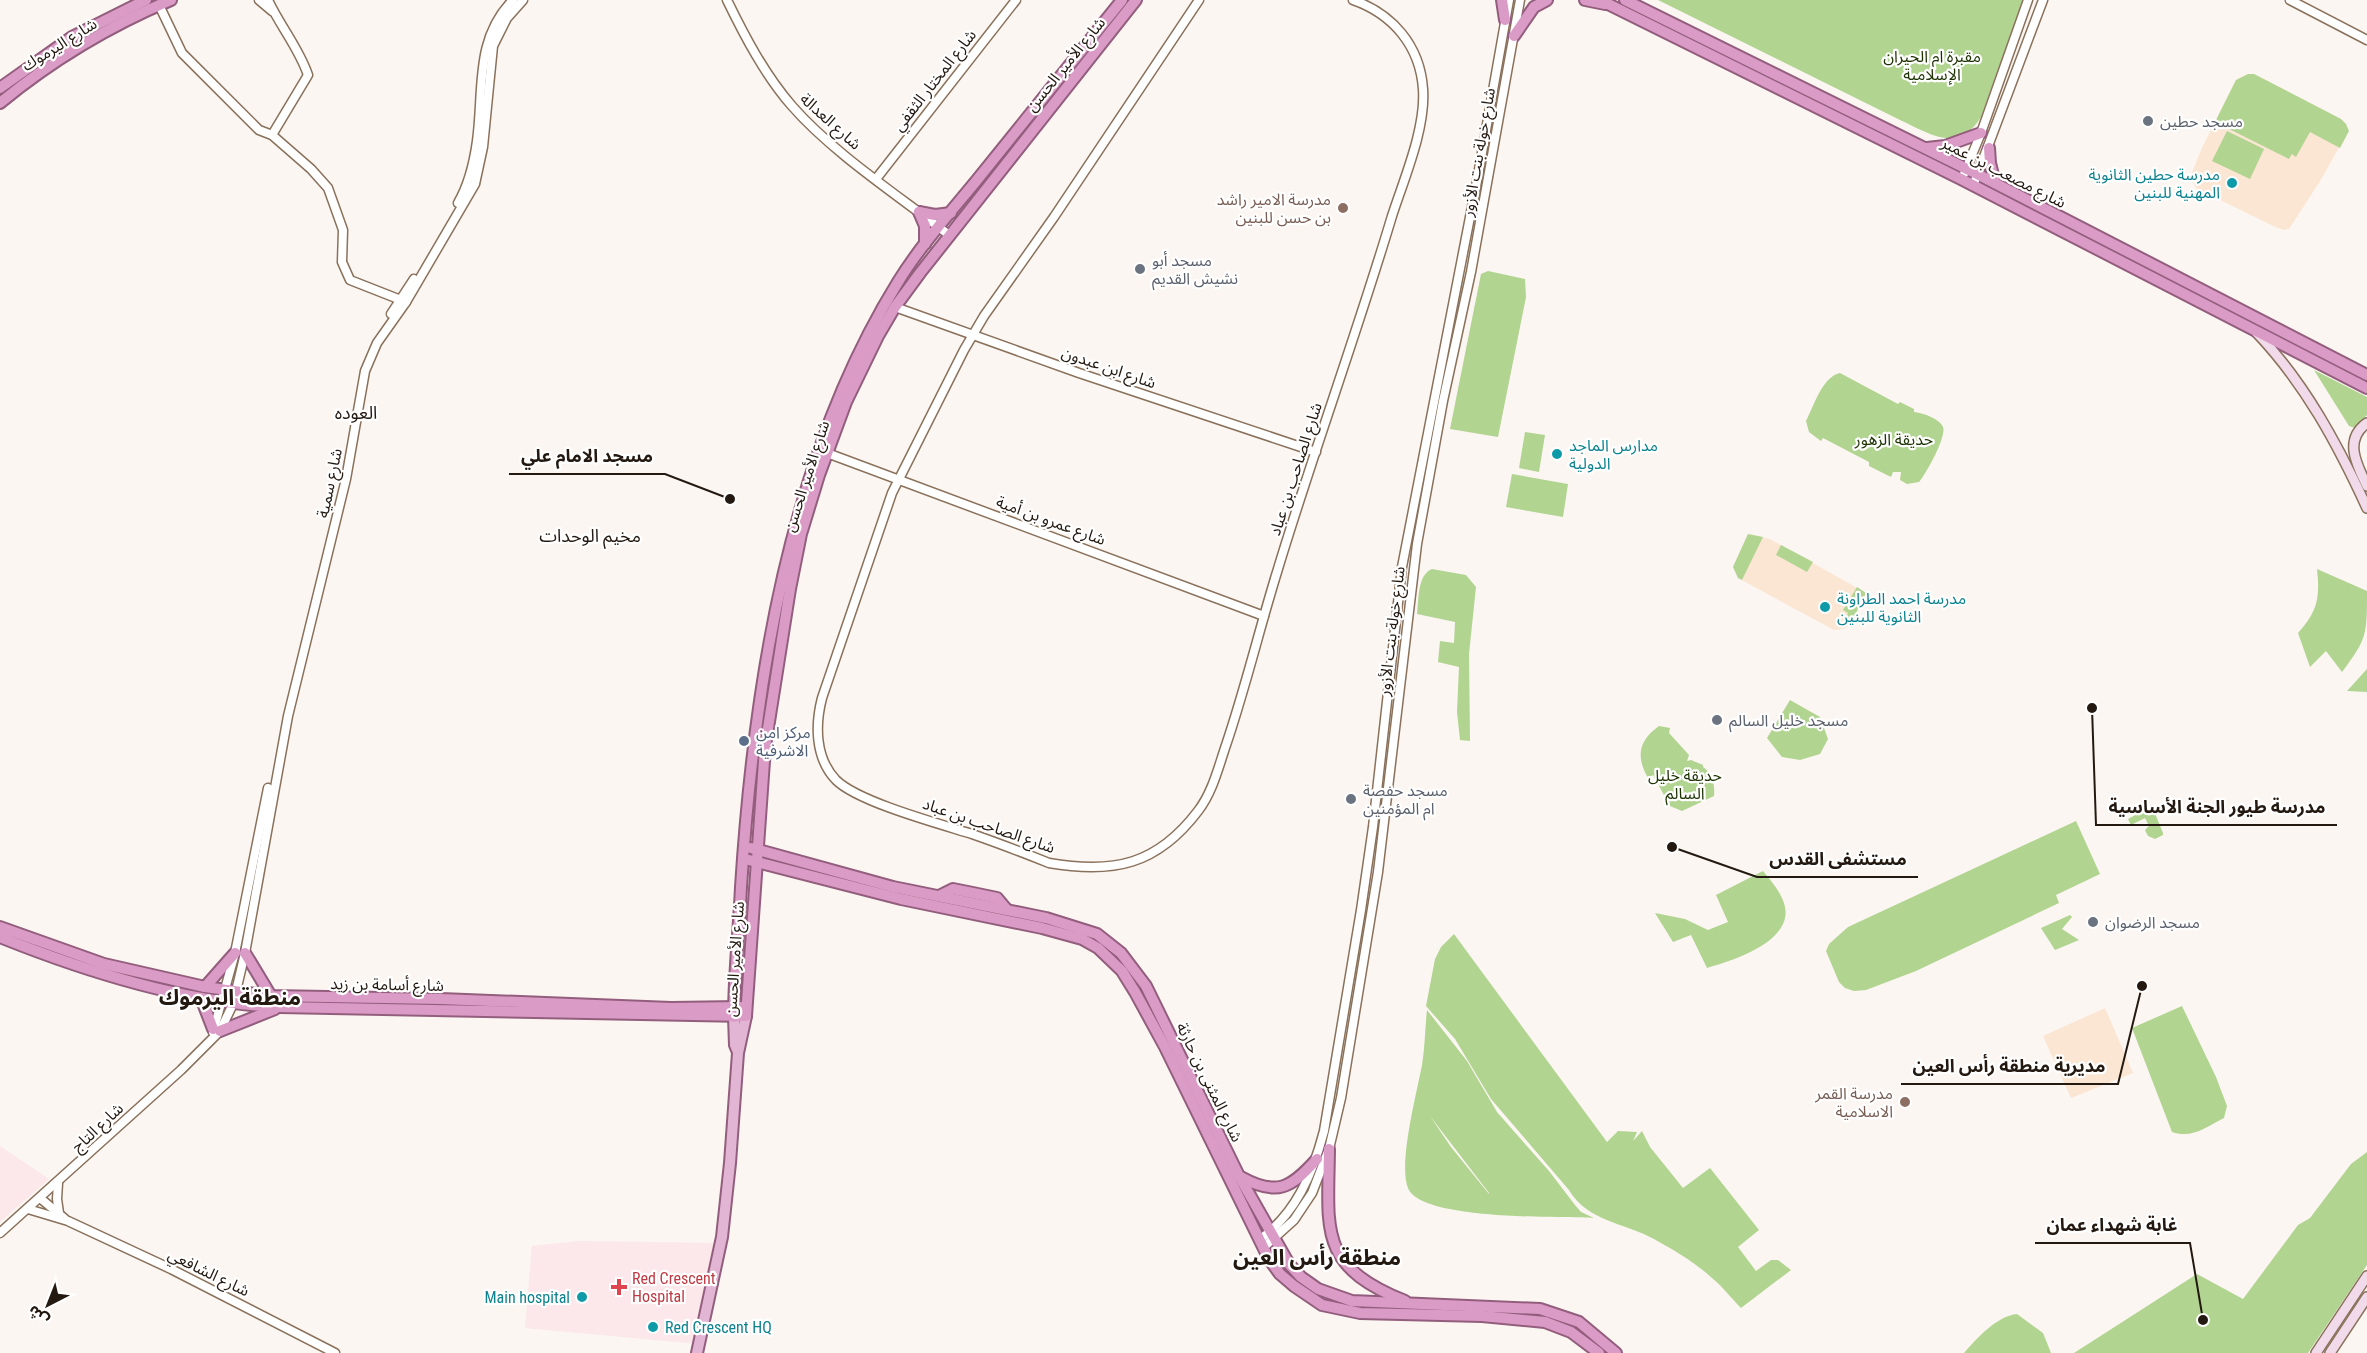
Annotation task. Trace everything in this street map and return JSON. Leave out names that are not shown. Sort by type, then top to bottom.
[{"type":"highway","name":"شارع اليرموك","points":[[0,88],[72,37],[146,0]]},
{"type":"highway","name":"شارع اليرموك","points":[[0,103],[63,56],[171,0]]},
{"type":"highway","name":"شارع الأمير الحسن","points":[[740,1012],[735,995],[743,858],[753,745],[780,587],[801,501],[832,416],[874,321],[899,279],[1122,0]]},
{"type":"highway","name":"شارع الأمير الحسن","points":[[740,1012],[765,747],[797,556],[809,508],[846,402],[895,308],[949,235],[1137,0]]},
{"type":"highway","points":[[1502,0],[1505,20]]},
{"type":"highway","points":[[1514,36],[1534,7],[1547,0]]},
{"type":"highway","points":[[1585,0],[1612,6]]},
{"type":"highway","name":"شارع مصعب بن عمير","points":[[1600,0],[1964,174],[1977,174],[2367,375]]},
{"type":"highway","name":"شارع مصعب بن عمير","points":[[1625,0],[1926,148],[1964,174],[1973,186],[2367,388]]},
{"type":"highway","points":[[72,37],[77,48]]},
{"type":"highway","points":[[1926,148],[1945,146],[1981,133]]},
{"type":"highway","points":[[1989,148],[1995,183]]},
{"type":"highway","points":[[919,212],[935,215],[951,213]]},
{"type":"highway","points":[[919,212],[925,226],[925,244]]},
{"type":"highway","points":[[753,745],[765,747]]},
{"type":"highway","points":[[757,834],[762,844],[772,854]]},
{"type":"highway","name":"شارع المثنى بن حارثة","points":[[744,846],[893,886],[1074,925],[1097,934],[1121,953],[1146,987],[1239,1176],[1289,1264],[1301,1277],[1318,1289],[1352,1301],[1540,1309],[1579,1322],[1616,1353]]},
{"type":"highway","name":"شارع المثنى بن حارثة","points":[[743,858],[901,899],[1042,928],[1082,939],[1098,948],[1111,958],[1135,992],[1165,1047],[1261,1244],[1280,1274],[1294,1286],[1322,1305],[1360,1313],[1535,1320],[1571,1332],[1599,1353]]},
{"type":"highway","points":[[754,881],[762,870],[771,866]]},
{"type":"highway","name":"شارع أسامة بن زيد","points":[[0,927],[104,964],[205,987],[271,996],[379,997],[722,1008],[740,1012]]},
{"type":"highway","name":"شارع أسامة بن زيد","points":[[0,937],[73,964],[126,980],[228,1003],[279,1007],[740,1012]]},
{"type":"highway","points":[[205,987],[240,953],[271,996]]},
{"type":"highway","points":[[1135,992],[1146,987]]},
{"type":"highway","points":[[722,1008],[729,1005],[735,995]]},
{"type":"highway","points":[[201,998],[215,1033],[279,1007]]},
{"type":"highway","points":[[1329,1149],[1328,1221],[1336,1250],[1344,1262],[1367,1283],[1414,1304]]},
{"type":"highway","points":[[1239,1176],[1261,1186],[1277,1188],[1287,1186],[1300,1178],[1317,1159]]},
{"type":"main road","name":"شارع مصعب بن عمير","points":[[2254,331],[2283,363],[2311,400],[2367,508]]},
{"type":"main road","points":[[2367,423],[2357,434],[2353,444],[2353,455],[2367,486]]},
{"type":"main road","name":"شارع الأمير الحسن","points":[[697,1353],[722,1237],[738,1053],[735,1045],[740,1012]]},
{"type":"main road","points":[[2316,1353],[2367,1276]]},
{"type":"main road","points":[[2330,1353],[2367,1297]]},
{"type":"street","points":[[259,0],[273,11]]},
{"type":"street","points":[[268,0],[304,63],[308,75],[272,135]]},
{"type":"street","name":"شارع سمية","points":[[404,301],[444,230],[471,173],[477,142],[480,74],[485,50],[496,20],[513,0]]},
{"type":"street","name":"شارع سمية","points":[[228,1003],[240,953],[279,731],[334,509],[360,373],[367,350],[404,301],[475,184],[483,147],[493,46],[507,18],[523,0]]},
{"type":"street","name":"شارع العدالة","points":[[727,0],[769,76],[793,108],[830,142],[949,235]]},
{"type":"street","name":"شارع المختار الثقفي","points":[[876,179],[1016,0]]},
{"type":"street","name":"شارع الصاحب بن عباد","points":[[1199,0],[972,335],[886,507],[822,698],[817,727],[822,755],[837,781],[856,793],[1049,863],[1086,868],[1134,862],[1161,847],[1198,812],[1212,787],[1316,452],[1376,270],[1414,146],[1423,104],[1420,72],[1412,47],[1400,28],[1372,6],[1353,0]]},
{"type":"street","name":"شارع خولة بنت الأزور","points":[[1272,1236],[1310,1175],[1317,1159],[1329,1102],[1361,910],[1441,388],[1509,0]]},
{"type":"street","name":"شارع خولة بنت الأزور","points":[[1441,388],[1471,272],[1520,0]]},
{"type":"street","points":[[1964,174],[1981,133],[2028,0]]},
{"type":"street","points":[[1973,186],[2043,0]]},
{"type":"street","points":[[2290,0],[2367,40]]},
{"type":"street","points":[[159,5],[177,45],[188,61],[259,130],[272,135],[311,169],[328,188],[343,230],[342,262],[350,280],[404,301]]},
{"type":"street","name":"شارع ابن عبدون","points":[[895,308],[1088,377],[1316,452]]},
{"type":"street","name":"شارع عمرو بن أمية","points":[[828,453],[1264,616]]},
{"type":"street","name":"شارع خولة بنت الأزور","points":[[1261,1244],[1303,1208],[1312,1193],[1329,1149],[1366,951],[1389,785],[1390,724]]},
{"type":"street","name":"شارع التاج","points":[[0,1233],[182,1070],[215,1033],[228,1003]]},
{"type":"street","points":[[58,1183],[57,1199],[60,1214]]},
{"type":"street","name":"شارع الشافعي","points":[[40,1198],[68,1221]]},
{"type":"street","name":"شارع الشافعي","points":[[27,1209],[68,1221],[200,1284],[335,1353]]},
{"type":"shaded area","points":[[2248,74],[2254,74],[2341,119],[2348,131],[2322,178],[2289,229],[2284,230],[2273,226],[2196,188],[2190,177],[2236,80]]},
{"type":"shaded area","points":[[1748,534],[1770,539],[1866,593],[1849,626],[1834,630],[1738,578],[1733,567]]},
{"type":"shaded area","points":[[2105,1008],[2133,1073],[2071,1098],[2043,1036]]},
{"type":"shaded area","points":[[0,1146],[49,1179],[0,1222]]},
{"type":"shaded area","name":"Red Crescent Hospital","points":[[578,1241],[717,1243],[698,1344],[525,1328],[532,1246]]},
{"type":"green space","name":"مقبرة ام الحيران الإسلامية","points":[[1658,0],[2023,0],[1981,117],[1963,135],[1943,138],[1922,131]]},
{"type":"green space","points":[[2248,74],[2254,74],[2341,119],[2349,131],[2340,148],[2310,132],[2296,157],[2292,154],[2289,159],[2215,122],[2236,80]]},
{"type":"green space","points":[[2227,131],[2264,149],[2250,179],[2212,161]]},
{"type":"green space","points":[[1488,271],[1525,279],[1526,297],[1498,437],[1450,429],[1481,274]]},
{"type":"green space","points":[[2314,370],[2367,397],[2367,415],[2355,428],[2349,426]]},
{"type":"green space","name":"حديقة الزهور","points":[[1840,373],[1941,424],[1943,432],[1939,446],[1919,482],[1907,484],[1900,480],[1901,472],[1893,472],[1891,477],[1869,466],[1869,462],[1823,438],[1821,441],[1809,432],[1806,421],[1819,393],[1828,380]]},
{"type":"green space","points":[[1525,432],[1545,435],[1539,472],[1519,468]]},
{"type":"green space","points":[[1512,474],[1568,484],[1563,517],[1506,507]]},
{"type":"green space","points":[[1748,534],[1763,537],[1742,580],[1738,578],[1733,567]]},
{"type":"green space","points":[[1781,545],[1813,562],[1807,572],[1776,555]]},
{"type":"green space","points":[[1432,569],[1466,575],[1476,587],[1469,654],[1470,741],[1460,740],[1457,712],[1459,667],[1438,662],[1440,641],[1454,643],[1455,622],[1417,614],[1421,582],[1427,572]]},
{"type":"green space","points":[[2317,569],[2367,591],[2364,636],[2342,672],[2326,651],[2310,667],[2298,633],[2314,610],[2318,596]]},
{"type":"green space","points":[[1857,587],[1866,593],[1852,621],[1846,617],[1848,613],[1843,610]]},
{"type":"green space","points":[[2367,669],[2367,692],[2347,691]]},
{"type":"green space","points":[[1790,700],[1820,717],[1828,739],[1820,754],[1800,760],[1782,757],[1767,738]]},
{"type":"green space","name":"حديقة خليل السالم","points":[[1659,726],[1670,728],[1669,733],[1689,755],[1687,761],[1691,760],[1703,765],[1713,780],[1714,796],[1682,811],[1670,806],[1653,775],[1648,778],[1642,763],[1641,750],[1647,738]]},
{"type":"green space","points":[[2152,806],[2163,833],[2155,839],[2148,836],[2145,830],[2149,826],[2145,818],[2131,825],[2128,819]]},
{"type":"green space","points":[[2076,821],[2100,874],[2056,895],[2059,903],[1916,971],[1866,990],[1854,991],[1845,988],[1839,982],[1826,951],[1829,944],[1848,927]]},
{"type":"green space","points":[[1763,871],[1782,897],[1785,919],[1770,940],[1745,955],[1707,968],[1691,935],[1673,942],[1655,913],[1685,919],[1708,930],[1728,922],[1716,895]]},
{"type":"green space","points":[[2070,915],[2072,917],[2062,929],[2079,940],[2055,950],[2041,928]]},
{"type":"green space","points":[[1454,934],[1607,1142],[1618,1131],[1637,1132],[1633,1141],[1642,1131],[1650,1147],[1683,1188],[1710,1168],[1759,1230],[1738,1247],[1756,1271],[1771,1260],[1778,1260],[1791,1270],[1741,1308],[1716,1281],[1684,1257],[1662,1243],[1596,1215],[1577,1200],[1491,1099],[1455,1039],[1426,1006],[1435,959],[1441,947]]},
{"type":"green space","points":[[2182,1006],[2216,1077],[2227,1106],[2224,1118],[2199,1131],[2186,1134],[2172,1132],[2132,1028]]},
{"type":"green space","points":[[1427,1010],[1467,1061],[1497,1112],[1549,1171],[1581,1212],[1594,1218],[1494,1215],[1464,1211],[1418,1199],[1408,1188],[1405,1162],[1422,1065]],"holes":[[[1430,1116],[1489,1193],[1451,1147]]]},
{"type":"green space","points":[[2367,1152],[2367,1265],[2308,1353],[2074,1353],[2197,1274],[2243,1299],[2298,1225],[2310,1218],[2351,1164]]},
{"type":"green space","points":[[2017,1314],[2043,1333],[2051,1353],[1964,1353],[1995,1323]]},
{"type":"place","name":"مسجد حطين","points":[[2148,121]]},
{"type":"place","name":"مدرسة حطين الثانوية المهنية للبنين","points":[[2232,183]]},
{"type":"place","name":"مدرسة الامير راشد بن حسن للبنين","points":[[1343,208]]},
{"type":"place","name":"مسجد أبو نشيش القديم","points":[[1140,269]]},
{"type":"place","name":"مدارس الماجد الدولية","points":[[1557,454]]},
{"type":"place","name":"مسجد الامام علي","points":[[730,499]]},
{"type":"place","name":"مدرسة احمد الطراونة الثانوية للبنين","points":[[1825,607]]},
{"type":"place","name":"مدرسة طيور الجنة الأساسية","points":[[2092,708]]},
{"type":"place","name":"مسجد خليل السالم","points":[[1717,720]]},
{"type":"place","name":"مركز امن الاشرفية","points":[[744,741]]},
{"type":"place","name":"مسجد حفصة ام المؤمنين","points":[[1351,799]]},
{"type":"place","name":"مستشفى القدس","points":[[1672,847]]},
{"type":"place","name":"مسجد الرضوان","points":[[2093,922]]},
{"type":"place","name":"مديرية منطقة رأس العين","points":[[2142,986]]},
{"type":"place","name":"مدرسة القمر الاسلامية","points":[[1905,1102]]},
{"type":"place","name":"Red Crescent Hospital","points":[[619,1287]]},
{"type":"place","name":"Main hospital","points":[[582,1297]]},
{"type":"place","name":"غابة شهداء عمان","points":[[2203,1320]]},
{"type":"place","name":"Red Crescent HQ","points":[[653,1327]]},
{"type":"district","name":"العوده","points":[[356,413]]},
{"type":"district","name":"مخيم الوحدات","points":[[590,536]]},
{"type":"district","name":"منطقة اليرموك","points":[[230,997]]},
{"type":"district","name":"منطقة رأس العين","points":[[1317,1257]]}]
